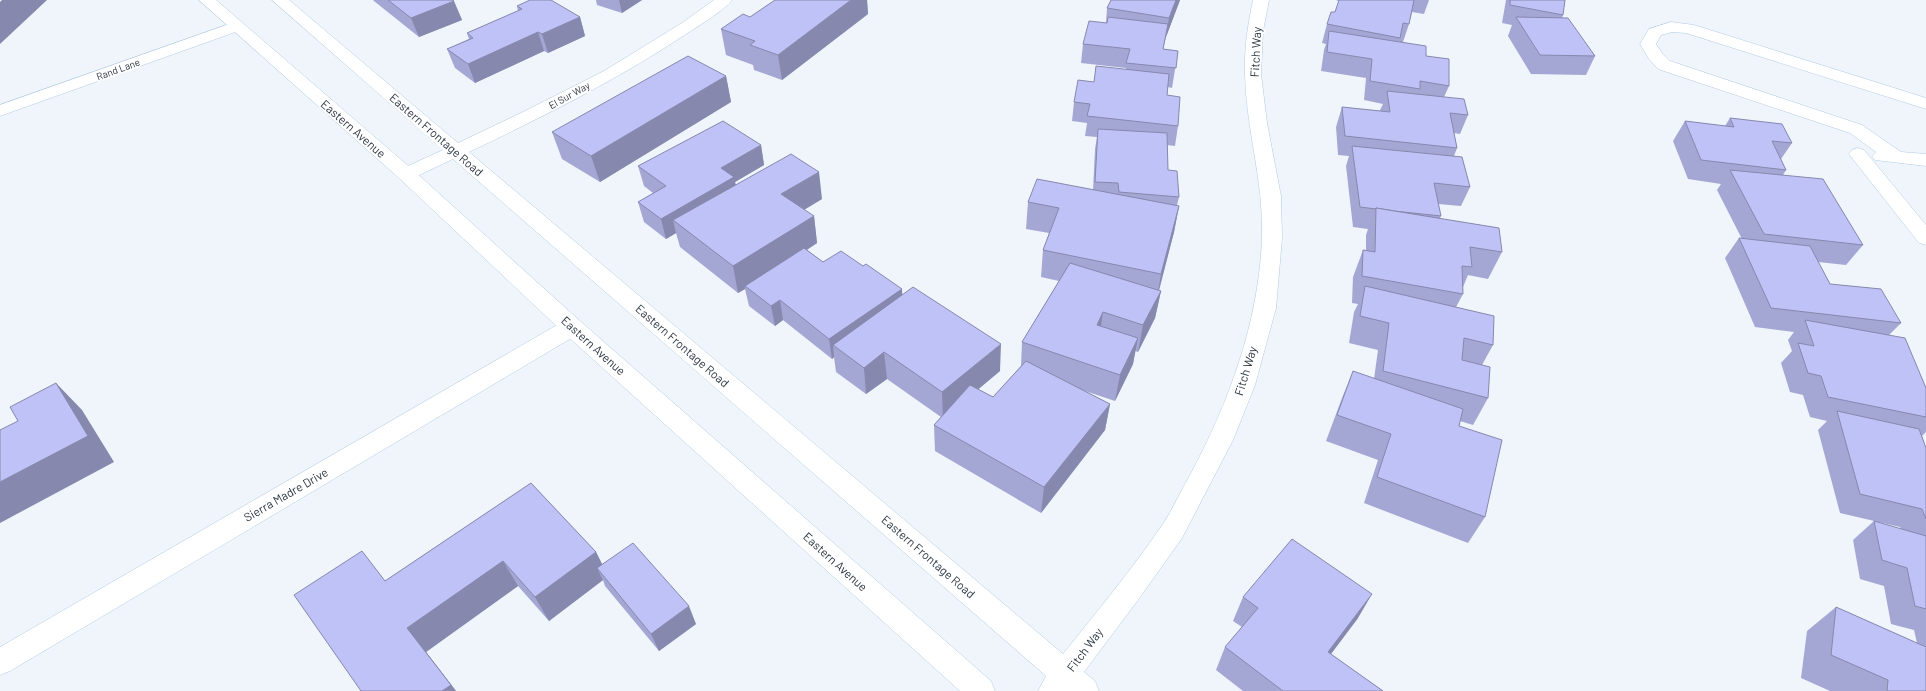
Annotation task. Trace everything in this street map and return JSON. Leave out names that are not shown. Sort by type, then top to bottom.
[{"type":"street","name":"Eastern Avenue","points":[[207,0],[235,27],[406,174],[572,327],[981,691]]},
{"type":"street","name":"Eastern Frontage Road","points":[[280,0],[1068,686]]},
{"type":"street","name":"El Sur Way","points":[[406,174],[547,107],[636,59],[724,0]]},
{"type":"street","name":"Fitch Way","points":[[1068,686],[1129,592],[1173,530],[1221,440],[1244,385],[1265,308],[1272,238],[1271,196],[1258,123],[1254,74],[1256,31],[1261,0]]},
{"type":"street","name":"Rand Lane","points":[[0,111],[235,27]]},
{"type":"street","points":[[1896,157],[1856,129],[1664,65],[1655,56],[1648,44],[1656,32],[1671,27],[1688,28],[1926,104]]},
{"type":"street","points":[[1926,160],[1858,154],[1926,238]]},
{"type":"street","name":"Sierra Madre Drive","points":[[0,662],[572,327]]},
{"type":"building","points":[[388,0],[453,0],[454,1],[411,18]]},
{"type":"building","points":[[530,0],[551,0],[580,17],[542,34],[538,32],[468,64],[447,49],[473,38],[467,33],[522,9],[517,6]]},
{"type":"building","points":[[775,0],[851,0],[778,55],[750,45],[755,41],[721,29],[743,14],[750,17]]},
{"type":"building","points":[[1111,0],[1176,0],[1169,18],[1107,8]]},
{"type":"building","points":[[1339,0],[1414,0],[1409,24],[1403,23],[1400,38],[1327,24],[1331,12],[1335,12]]},
{"type":"building","points":[[1510,0],[1565,0],[1563,15],[1510,5]]},
{"type":"building","points":[[1108,17],[1168,24],[1163,49],[1178,51],[1176,68],[1126,63],[1130,49],[1083,44],[1089,21],[1107,23]]},
{"type":"building","points":[[1516,17],[1568,18],[1595,56],[1540,55]]},
{"type":"building","points":[[1329,31],[1426,46],[1426,56],[1449,59],[1449,86],[1420,81],[1420,89],[1370,81],[1372,59],[1327,52]]},
{"type":"building","points":[[688,56],[726,76],[591,156],[552,132]]},
{"type":"building","points":[[1096,66],[1169,74],[1167,95],[1180,97],[1178,126],[1087,116],[1090,104],[1074,102],[1078,80],[1094,82]]},
{"type":"building","points":[[1387,91],[1464,99],[1468,115],[1450,113],[1457,148],[1345,136],[1342,107],[1390,112]]},
{"type":"building","points":[[1730,118],[1782,124],[1792,143],[1772,141],[1786,170],[1701,160],[1685,121],[1734,127]]},
{"type":"building","points":[[723,121],[761,145],[721,168],[734,177],[661,219],[638,202],[666,186],[638,166]]},
{"type":"building","points":[[1098,129],[1167,133],[1168,170],[1177,171],[1179,197],[1119,192],[1118,183],[1095,182]]},
{"type":"building","points":[[1352,146],[1462,157],[1470,187],[1434,183],[1441,216],[1360,207]]},
{"type":"building","points":[[791,154],[819,172],[781,194],[814,216],[733,266],[673,220]]},
{"type":"building","points":[[1730,170],[1823,179],[1863,245],[1764,234]]},
{"type":"building","points":[[1037,179],[1179,206],[1161,274],[1043,250],[1059,208],[1028,202]]},
{"type":"building","points":[[1376,208],[1499,228],[1502,252],[1470,247],[1472,267],[1462,266],[1463,294],[1362,276],[1363,250],[1375,252]]},
{"type":"building","points":[[1739,238],[1810,246],[1830,284],[1881,289],[1901,323],[1771,308]]},
{"type":"building","points":[[804,248],[823,262],[841,251],[863,266],[866,264],[902,289],[829,339],[780,300],[771,306],[745,286]]},
{"type":"building","points":[[1070,263],[1161,291],[1143,325],[1103,312],[1097,325],[1138,338],[1120,375],[1022,342]]},
{"type":"building","points":[[1365,286],[1494,316],[1493,345],[1464,338],[1462,360],[1490,367],[1488,398],[1383,371],[1389,323],[1360,316]]},
{"type":"building","points":[[913,287],[1001,344],[942,392],[884,352],[864,368],[833,345]]},
{"type":"building","points":[[1805,320],[1905,338],[1926,388],[1926,417],[1828,397],[1821,376],[1808,373],[1798,343],[1814,346]]},
{"type":"building","points":[[1026,361],[1110,404],[1044,487],[934,425],[970,385],[993,397]]},
{"type":"building","points":[[1353,371],[1463,409],[1459,426],[1502,440],[1485,517],[1377,477],[1391,434],[1337,415]]},
{"type":"building","points":[[56,383],[88,436],[0,482],[0,430],[18,421],[10,407]]},
{"type":"building","points":[[1837,411],[1919,429],[1926,448],[1926,519],[1922,509],[1860,494]]},
{"type":"building","points":[[531,483],[596,552],[535,597],[503,561],[407,628],[451,685],[442,691],[361,691],[294,595],[362,551],[385,581]]},
{"type":"building","points":[[1874,521],[1926,536],[1926,609],[1915,606],[1907,568],[1882,560]]},
{"type":"building","points":[[1292,539],[1372,594],[1328,652],[1383,691],[1283,691],[1225,647],[1258,608],[1243,597]]},
{"type":"building","points":[[633,543],[689,606],[651,634],[597,568]]},
{"type":"building","points":[[1836,607],[1926,647],[1926,691],[1887,691],[1888,680],[1831,655]]}]
